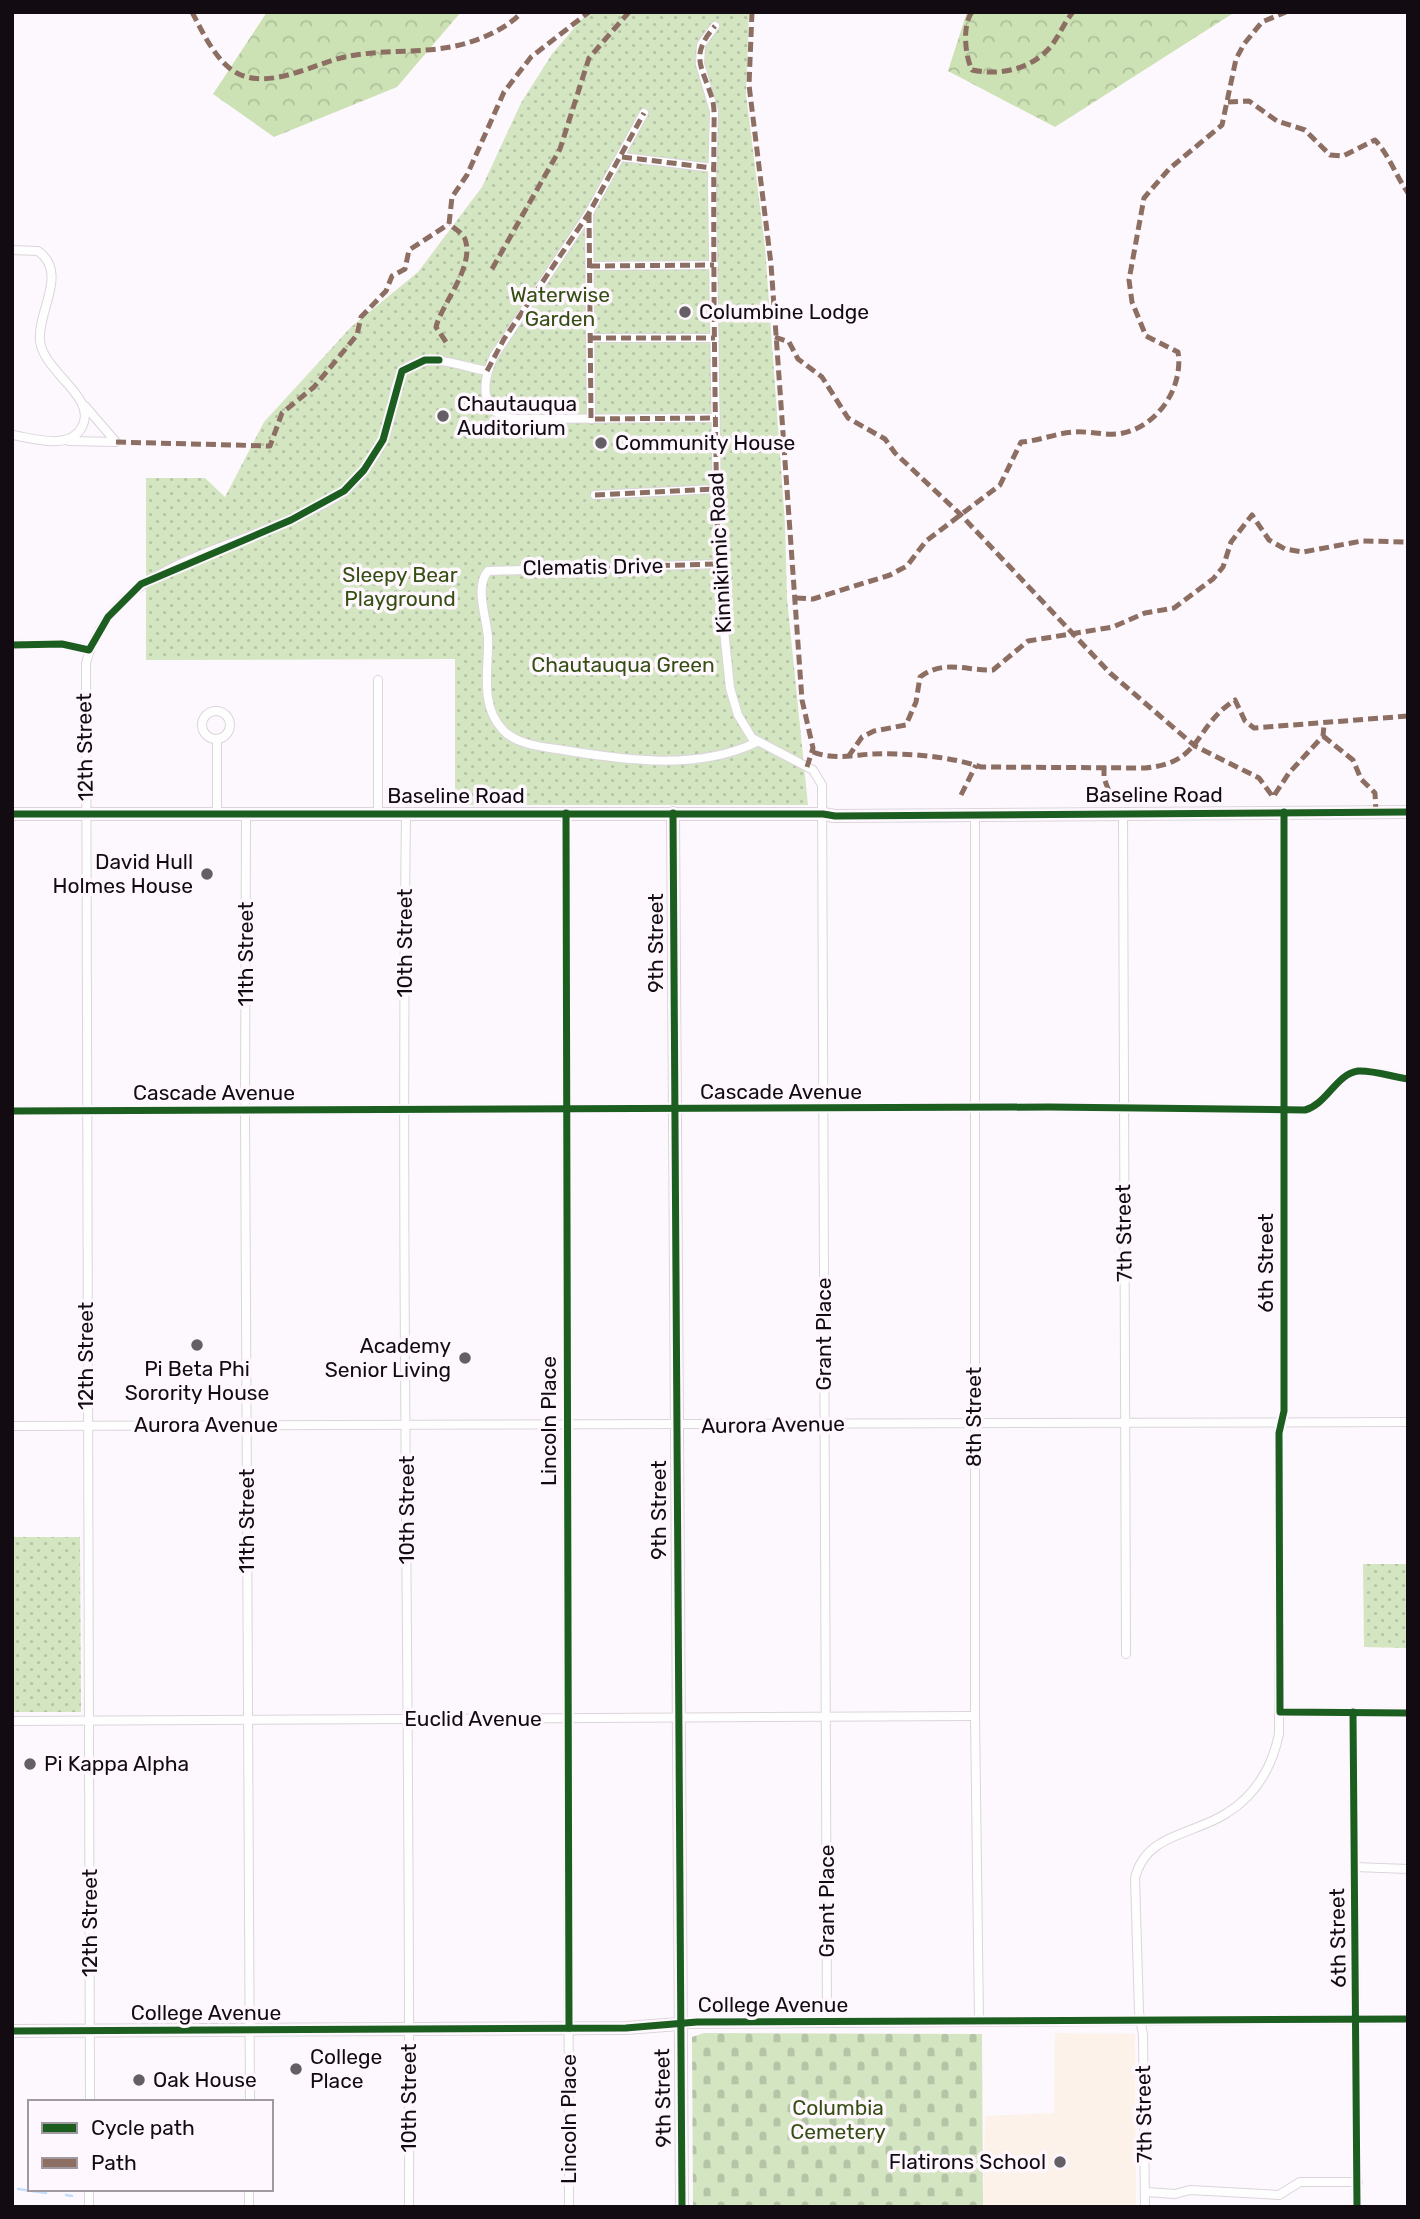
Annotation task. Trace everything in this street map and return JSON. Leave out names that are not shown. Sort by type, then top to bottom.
[{"type":"street","name":"Kinnikinnic Road","points":[[715,26],[705,38],[700,54],[701,74],[713,101],[714,120],[718,564],[732,698],[745,730],[757,742]]},
{"type":"street","points":[[643,113],[622,157],[589,213],[505,339],[487,371],[485,395],[493,409],[503,416],[518,419],[716,418]]},
{"type":"street","points":[[622,157],[713,168]]},
{"type":"street","points":[[589,213],[591,419]]},
{"type":"street","points":[[12,250],[38,251],[51,266],[53,276],[40,328],[43,353],[52,369],[116,442],[62,441],[12,435]]},
{"type":"street","points":[[590,266],[714,265]]},
{"type":"street","points":[[591,338],[715,338]]},
{"type":"street","name":"12th Street","points":[[90,2100],[84,680],[89,650],[108,617],[128,594],[145,581],[290,520],[344,491],[364,470],[383,440],[402,371],[425,360],[439,360],[460,368],[487,371]]},
{"type":"street","points":[[62,441],[79,432],[86,415],[85,407]]},
{"type":"street","points":[[595,495],[716,489]]},
{"type":"street","name":"Clematis Drive","points":[[718,564],[496,569],[485,574],[482,588],[488,640],[489,702],[500,726],[512,737],[557,749],[648,760],[717,754],[757,742]]},
{"type":"street","points":[[12,645],[62,644],[89,650]]},
{"type":"street","points":[[378,680],[378,814]]},
{"type":"street","points":[[216,814],[217,740]]},
{"type":"street","points":[[757,742],[802,764],[819,776],[823,814]]},
{"type":"street","name":"7th Street","points":[[1123,812],[1126,1654]]},
{"type":"street","name":"Baseline Road","points":[[12,814],[673,813],[835,816],[1408,812]]},
{"type":"street","name":"Lincoln Place","points":[[566,813],[569,2207]]},
{"type":"street","name":"9th Street","points":[[673,813],[682,2207]]},
{"type":"street","name":"6th Street","points":[[1280,1712],[1279,1433],[1284,1411],[1284,813]]},
{"type":"street","name":"11th Street","points":[[246,814],[250,2100]]},
{"type":"street","name":"10th Street","points":[[406,814],[403,1111],[409,1719],[409,2207]]},
{"type":"street","name":"Grant Place","points":[[823,814],[827,2022]]},
{"type":"street","name":"8th Street","points":[[975,814],[974,1423],[979,2021]]},
{"type":"street","name":"Cascade Avenue","points":[[12,1111],[1124,1107],[1305,1110],[1316,1107],[1352,1073],[1361,1071],[1408,1079]]},
{"type":"street","name":"Aurora Avenue","points":[[12,1426],[1408,1422]]},
{"type":"street","points":[[1280,1712],[1408,1713]]},
{"type":"street","name":"7th Street","points":[[1146,2207],[1142,2022],[1139,2012],[1135,1878],[1144,1856],[1161,1841],[1226,1814],[1256,1788],[1275,1752],[1280,1712]]},
{"type":"street","name":"6th Street","points":[[1353,1712],[1357,2207]]},
{"type":"street","name":"Euclid Avenue","points":[[12,1721],[975,1716]]},
{"type":"street","points":[[1355,1867],[1408,1869]]},
{"type":"street","name":"College Avenue","points":[[12,2031],[662,2028],[679,2024],[827,2022],[1408,2019]]},
{"type":"street","points":[[1146,2192],[1175,2194],[1190,2190],[1279,2195],[1300,2182],[1358,2182]]},
{"type":"street","points":[[1279,2195],[1283,2207]]},
{"type":"shaded area","name":"Flatirons School","points":[[1055,2033],[1135,2034],[1136,2207],[983,2207],[985,2116],[1054,2113]]},
{"type":"green space","points":[[267,12],[461,12],[397,87],[274,137],[213,94]]},
{"type":"green space","points":[[588,12],[749,12],[746,94],[765,247],[785,524],[787,598],[808,805],[455,805],[455,659],[146,660],[146,478],[205,478],[225,497],[264,422],[351,327],[418,272],[482,187],[521,103],[552,54]]},
{"type":"green space","points":[[967,12],[1235,12],[1055,127],[948,71]]},
{"type":"green space","points":[[12,1537],[80,1537],[81,1712],[12,1712]]},
{"type":"green space","points":[[1363,1564],[1408,1564],[1408,1648],[1364,1647]]},
{"type":"green space","name":"Columbia Cemetery","points":[[704,2033],[982,2034],[983,2207],[693,2207],[692,2037]]},
{"type":"waterway","points":[[18,2189],[28,2190]]},
{"type":"waterway","points":[[32,2191],[46,2193]]},
{"type":"waterway","points":[[66,2195],[72,2196]]},
{"type":"marked path","points":[[192,12],[212,48],[225,64],[241,75],[267,79],[360,54],[452,47],[497,31],[522,12]]},
{"type":"marked path","points":[[446,342],[436,327],[462,273],[467,250],[464,237],[449,224],[452,197],[467,175],[504,92],[531,57],[589,12]]},
{"type":"marked path","points":[[492,269],[560,149],[589,58],[629,12]]},
{"type":"marked path","points":[[752,12],[749,85],[771,264],[802,700],[813,748],[807,767]]},
{"type":"marked path","points":[[972,12],[967,25],[966,49],[972,70],[983,72],[1016,69],[1036,60],[1052,45],[1073,12]]},
{"type":"marked path","points":[[796,598],[813,599],[890,575],[907,566],[926,541],[1000,485],[1021,442],[1067,433],[1117,434],[1144,425],[1155,416],[1172,393],[1179,366],[1178,352],[1146,336],[1132,302],[1129,280],[1144,198],[1169,169],[1222,125],[1236,59],[1244,44],[1262,22],[1286,12]]},
{"type":"marked path","points":[[570,568],[718,564],[714,347],[714,106],[700,61],[702,45],[715,26]]},
{"type":"marked path","points":[[1228,102],[1249,101],[1277,121],[1305,130],[1330,155],[1343,156],[1375,140],[1408,193]]},
{"type":"marked path","points":[[487,371],[504,339],[589,213],[644,113]]},
{"type":"marked path","points":[[622,157],[713,168]]},
{"type":"marked path","points":[[589,213],[591,419],[716,418]]},
{"type":"marked path","points":[[116,442],[270,446],[282,413],[314,387],[357,335],[361,317],[386,291],[392,276],[405,269],[409,250],[449,224]]},
{"type":"marked path","points":[[590,266],[714,265]]},
{"type":"marked path","points":[[775,337],[789,342],[798,359],[822,377],[848,418],[885,439],[895,453],[960,514],[1110,673],[1195,746],[1259,778],[1273,797],[1289,773],[1323,736],[1324,725]]},
{"type":"marked path","points":[[591,338],[715,338]]},
{"type":"marked path","points":[[595,495],[716,489]]},
{"type":"marked path","points":[[848,757],[862,737],[874,731],[906,725],[916,702],[920,677],[929,672],[947,667],[993,670],[1028,641],[1113,627],[1145,613],[1174,608],[1213,579],[1223,567],[1231,542],[1252,515],[1269,540],[1285,549],[1303,552],[1362,541],[1408,542]]},
{"type":"marked path","points":[[813,752],[836,756],[928,756],[981,767],[1145,768],[1164,765],[1178,759],[1196,742],[1221,710],[1235,700],[1245,721],[1254,728],[1408,716]]},
{"type":"marked path","points":[[1323,736],[1353,760],[1361,779],[1375,793],[1376,813]]},
{"type":"marked path","points":[[961,795],[976,765]]},
{"type":"marked path","points":[[1104,766],[1104,778],[1111,797]]},
{"type":"cycle path","points":[[12,645],[62,644],[89,650],[108,617],[141,584],[291,520],[344,491],[364,470],[383,440],[402,371],[425,360],[439,360]]},
{"type":"cycle path","points":[[1284,812],[1284,1411],[1279,1433],[1280,1712],[1408,1713]]},
{"type":"cycle path","points":[[12,814],[835,816],[1408,812]]},
{"type":"cycle path","points":[[566,813],[569,2028]]},
{"type":"cycle path","points":[[673,813],[682,2207]]},
{"type":"cycle path","points":[[12,1111],[1049,1107],[1305,1110],[1313,1107],[1350,1073],[1370,1072],[1408,1079]]},
{"type":"cycle path","points":[[1353,1712],[1357,2207]]},
{"type":"cycle path","points":[[14,2031],[626,2028],[697,2022],[1408,2019]]},
{"type":"place","name":"Columbine Lodge","points":[[685,312]]},
{"type":"place","name":"Chautauqua Auditorium","points":[[443,416]]},
{"type":"place","name":"Community House","points":[[601,443]]},
{"type":"place","name":"David Hull Holmes House","points":[[207,874]]},
{"type":"place","name":"Pi Beta Phi Sorority House","points":[[197,1345]]},
{"type":"place","name":"Academy Senior Living","points":[[465,1358]]},
{"type":"place","name":"Pi Kappa Alpha","points":[[30,1764]]},
{"type":"place","name":"College Place","points":[[296,2069]]},
{"type":"place","name":"Oak House","points":[[139,2080]]},
{"type":"place","name":"Flatirons School","points":[[1060,2162]]},
{"type":"park label","name":"Waterwise Garden","points":[[560,307]]},
{"type":"park label","name":"Sleepy Bear Playground","points":[[400,587]]},
{"type":"park label","name":"Chautauqua Green","points":[[623,665]]}]
